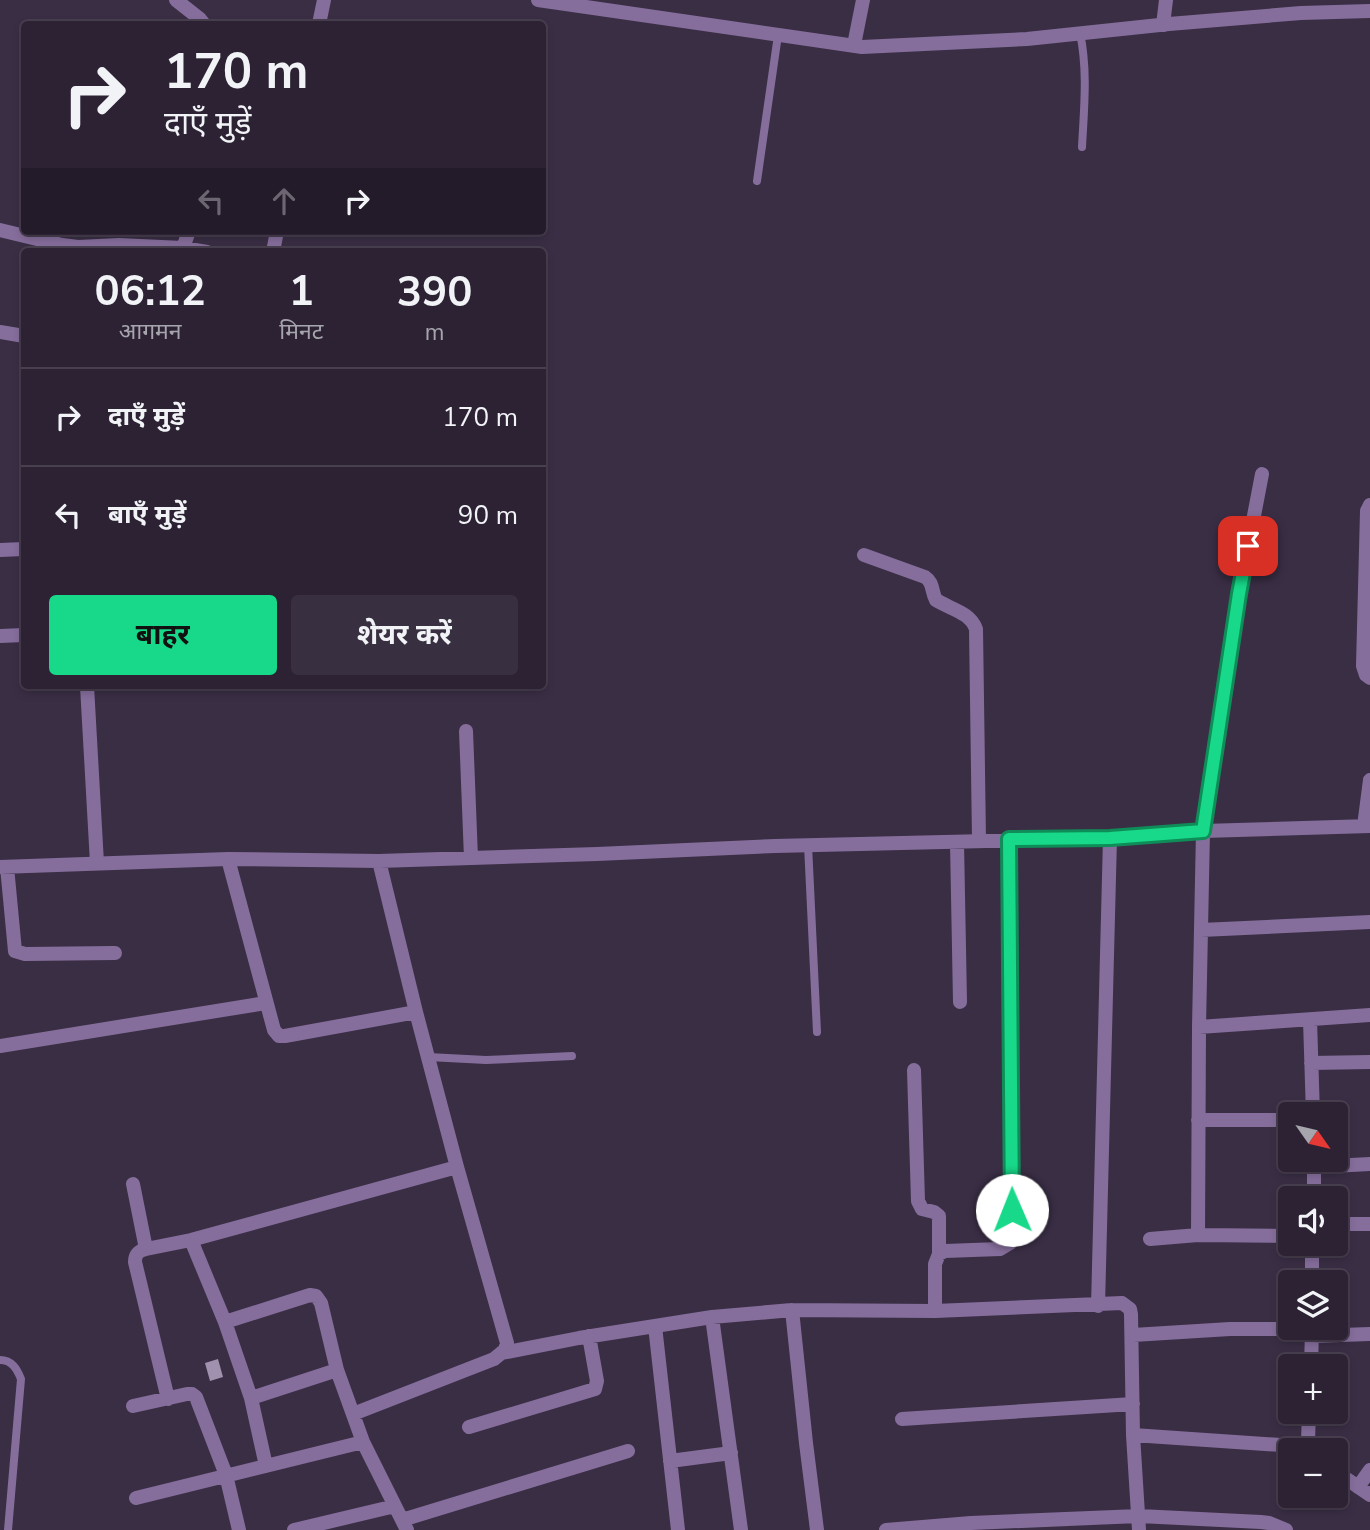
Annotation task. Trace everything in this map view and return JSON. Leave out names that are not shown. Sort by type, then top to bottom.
[{"type":"street","points":[[176,0],[202,21]]},
{"type":"street","points":[[320,21],[324,0]]},
{"type":"street","points":[[538,0],[586,4],[862,47],[1014,40],[1301,13],[1370,11]]},
{"type":"street","points":[[854,46],[863,0]]},
{"type":"street","points":[[1163,25],[1167,0]]},
{"type":"street","points":[[0,230],[78,247],[119,245],[183,248],[188,235]]},
{"type":"street","points":[[0,332],[21,336]]},
{"type":"street","points":[[1198,1236],[1203,831],[1239,594],[1262,474]]},
{"type":"street","points":[[1370,505],[1367,511],[1363,666],[1364,672],[1370,678]]},
{"type":"street","points":[[0,550],[21,549]]},
{"type":"street","points":[[864,555],[925,577],[932,583],[936,600],[969,617],[974,624],[979,840]]},
{"type":"street","points":[[0,636],[21,635]]},
{"type":"street","points":[[87,689],[97,863]]},
{"type":"street","points":[[466,731],[471,858]]},
{"type":"street","points":[[115,953],[25,954],[15,951],[4,867],[228,859],[379,861],[808,845],[1110,838],[1203,831],[1367,826],[1370,780]]},
{"type":"street","points":[[1098,1306],[1110,838]]},
{"type":"street","points":[[939,1254],[945,1251],[1000,1249],[1010,1243],[1013,1237],[1009,839]]},
{"type":"street","points":[[957,842],[960,1002]]},
{"type":"street","points":[[228,859],[266,1003],[274,1030],[279,1036],[416,1012]]},
{"type":"street","points":[[379,861],[457,1167],[507,1339],[502,1353]]},
{"type":"street","points":[[1201,930],[1370,922]]},
{"type":"street","points":[[0,1046],[266,1003]]},
{"type":"street","points":[[1199,1027],[1370,1015]]},
{"type":"street","points":[[1310,1020],[1312,1102]]},
{"type":"street","points":[[1311,1063],[1370,1062]]},
{"type":"street","points":[[914,1070],[918,1201],[922,1209],[934,1212],[940,1219],[934,1311]]},
{"type":"street","points":[[1198,1120],[1278,1121]]},
{"type":"street","points":[[1348,1164],[1370,1164]]},
{"type":"street","points":[[168,1399],[135,1262],[139,1250],[191,1240],[457,1167]]},
{"type":"street","points":[[133,1184],[146,1249]]},
{"type":"street","points":[[1348,1224],[1370,1224]]},
{"type":"street","points":[[1150,1239],[1278,1236]]},
{"type":"street","points":[[191,1240],[225,1322],[251,1398],[266,1466]]},
{"type":"street","points":[[225,1322],[310,1295],[316,1296],[321,1303],[337,1370],[363,1442],[405,1525],[628,1451]]},
{"type":"street","points":[[353,1414],[494,1359],[502,1353],[712,1317],[792,1310],[934,1311],[1125,1304],[1130,1309],[1133,1335],[1133,1435],[1139,1523]]},
{"type":"street","points":[[792,1310],[817,1530]]},
{"type":"street","points":[[712,1317],[741,1530]]},
{"type":"street","points":[[655,1326],[678,1530]]},
{"type":"street","points":[[1133,1335],[1230,1329],[1278,1330]]},
{"type":"street","points":[[1348,1333],[1370,1334]]},
{"type":"street","points":[[469,1427],[594,1389],[597,1381],[589,1336]]},
{"type":"street","points":[[251,1398],[337,1370]]},
{"type":"street","points":[[133,1406],[187,1394],[196,1397],[226,1475],[239,1530]]},
{"type":"street","points":[[902,1419],[1133,1404]]},
{"type":"street","points":[[1133,1435],[1278,1446]]},
{"type":"street","points":[[136,1498],[363,1442]]},
{"type":"street","points":[[670,1461],[731,1453]]},
{"type":"street","points":[[1348,1480],[1364,1491],[1370,1470]]},
{"type":"street","points":[[294,1530],[395,1506]]},
{"type":"street","points":[[886,1530],[971,1523],[1261,1522],[1286,1530]]},
{"type":"lane","points":[[1080,33],[1086,79],[1082,147]]},
{"type":"lane","points":[[757,181],[778,35]]},
{"type":"lane","points":[[808,845],[817,1032]]},
{"type":"lane","points":[[428,1057],[486,1060],[572,1056]]},
{"type":"lane","points":[[0,1360],[12,1363],[21,1379],[8,1530]]},
{"type":"building","points":[[218,1359],[223,1377],[210,1381],[205,1363]]},
{"type":"route","points":[[1012,1210],[1009,839],[1110,838],[1203,831],[1248,546]]}]
